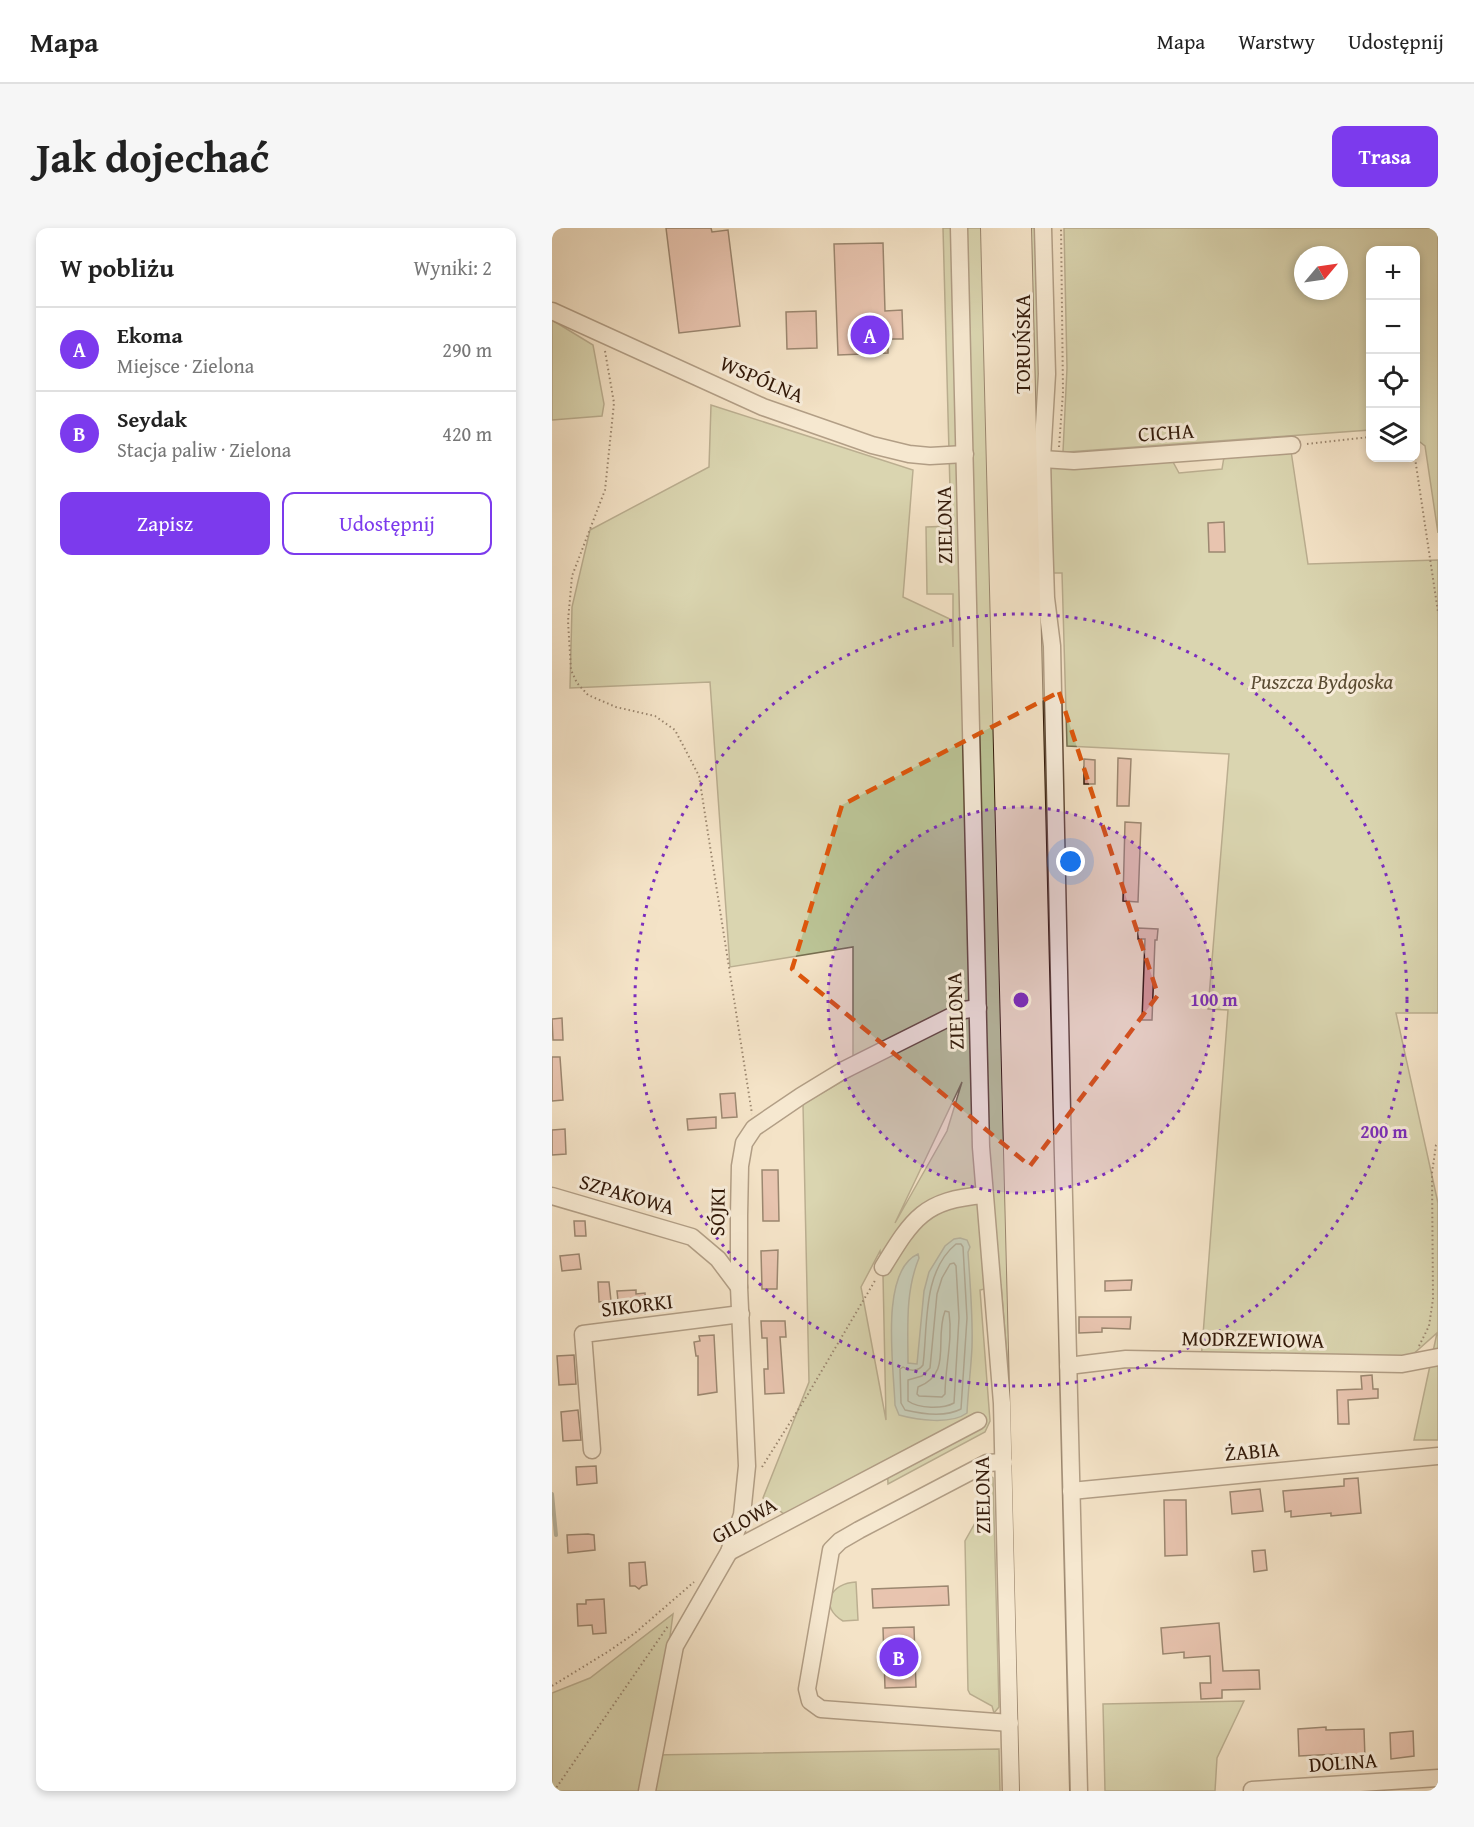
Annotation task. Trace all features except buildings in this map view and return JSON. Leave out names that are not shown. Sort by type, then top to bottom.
[{"type":"highway","points":[[993,228],[1033,1791]]},
{"type":"highway","points":[[1017,228],[1056,1791]]},
{"type":"street","name":"ZIELONA","points":[[960,228],[981,1147],[1002,1403],[1011,1791]]},
{"type":"street","name":"TORUŃSKA","points":[[1042,459],[1047,374],[1043,228]]},
{"type":"street","name":"WSPÓLNA","points":[[552,311],[763,407],[872,445],[909,454],[930,456],[965,454]]},
{"type":"street","name":"CICHA","points":[[1042,459],[1074,461],[1292,445]]},
{"type":"street","points":[[1042,459],[1046,598],[1052,646],[1079,1791]]},
{"type":"street","points":[[754,1128],[842,1071],[964,1010],[978,1008]]},
{"type":"street","name":"SÓJKI","points":[[647,1791],[675,1646],[729,1552],[742,1515],[747,1466],[740,1287],[740,1167],[744,1143],[754,1128]]},
{"type":"street","points":[[883,1267],[914,1220],[928,1209],[943,1202],[984,1195]]},
{"type":"street","name":"SZPAKOWA","points":[[552,1196],[692,1237],[718,1259],[740,1287]]},
{"type":"street","name":"SIKORKI","points":[[592,1450],[584,1334],[741,1314]]},
{"type":"street","name":"MODRZEWIOWA","points":[[1068,1366],[1126,1359],[1402,1364],[1438,1357]]},
{"type":"street","name":"GILOWA","points":[[729,1552],[978,1421]]},
{"type":"street","name":"ŻABIA","points":[[1071,1491],[1438,1455]]},
{"type":"street","points":[[1004,1462],[987,1463],[840,1541],[831,1550],[807,1689],[810,1701],[821,1709],[1010,1723]]},
{"type":"street","name":"DOLINA","points":[[1252,1790],[1438,1778]]},
{"type":"path","points":[[602,332],[614,403],[605,490],[572,576],[568,621],[571,670],[577,683],[588,695],[616,707],[655,716],[675,730],[699,776],[754,1128]]},
{"type":"path","points":[[1292,445],[1366,438]]},
{"type":"path","points":[[1416,462],[1438,612]]},
{"type":"path","points":[[1418,1348],[1429,1326],[1433,1299],[1432,1173],[1438,1143]]},
{"type":"path","points":[[745,1494],[808,1394],[883,1267]]},
{"type":"path","points":[[552,1686],[584,1668],[635,1633],[698,1580],[693,1591]]},
{"type":"path","points":[[554,1791],[673,1619]]},
{"type":"highlighted area","points":[[1059,692],[1158,995],[1030,1166],[792,969],[842,805]]},
{"type":"green space","points":[[943,228],[983,228],[1010,1391],[1001,1285],[980,1290],[990,1421],[985,1432],[888,1484],[887,1461],[784,1514],[763,1498],[809,1382],[803,1104],[853,1075],[853,947],[730,967],[710,682],[570,688],[572,607],[590,530],[709,467],[711,405],[913,470],[903,597],[952,620],[953,647],[953,594],[927,594],[926,527],[951,526]],"holes":[[[962,1082],[947,1131],[895,1223]],[[880,1251],[883,1275],[886,1420],[861,1287]]]},
{"type":"green space","points":[[1031,228],[1039,228],[1075,1791],[1070,1791]]},
{"type":"green space","points":[[1064,228],[1438,228],[1438,533],[1425,446],[1420,442],[1420,246],[1366,246],[1366,430],[1063,452],[1067,368]]},
{"type":"green space","points":[[552,320],[593,345],[604,404],[602,416],[552,420]]},
{"type":"green space","name":"Puszcza Bydgoska","points":[[1291,451],[1308,564],[1438,560],[1438,1013],[1396,1013],[1438,1203],[1438,1440],[1414,1440],[1437,1333],[1402,1364],[1201,1361],[1228,1010],[1208,1009],[1229,754],[1067,746],[1062,573],[1053,573],[1050,465],[1173,462],[1179,473],[1222,469],[1224,457]]},
{"type":"green space","points":[[989,1475],[993,1478],[999,1707],[994,1713],[992,1706],[970,1694],[968,1690],[965,1541],[989,1498],[985,1485]]},
{"type":"green space","points":[[856,1582],[858,1620],[843,1621],[831,1609],[831,1596],[840,1586]]},
{"type":"green space","points":[[673,1614],[654,1755],[999,1749],[1000,1791],[552,1791],[552,1693],[590,1678]]},
{"type":"green space","points":[[1244,1701],[1217,1758],[1215,1791],[1105,1791],[1103,1704]]},
{"type":"water","points":[[954,1239],[967,1240],[970,1247],[968,1252],[972,1347],[967,1413],[960,1417],[943,1420],[924,1420],[899,1415],[895,1405],[892,1346],[893,1300],[898,1280],[906,1264],[918,1254],[909,1297],[908,1323],[908,1363],[917,1364],[924,1291],[929,1272],[945,1246]]},
{"type":"waterway","points":[[552,1494],[556,1535]]},
{"type":"place","name":"Ekoma","points":[[870,335]]},
{"type":"place","name":"Seydak","points":[[899,1657]]}]
